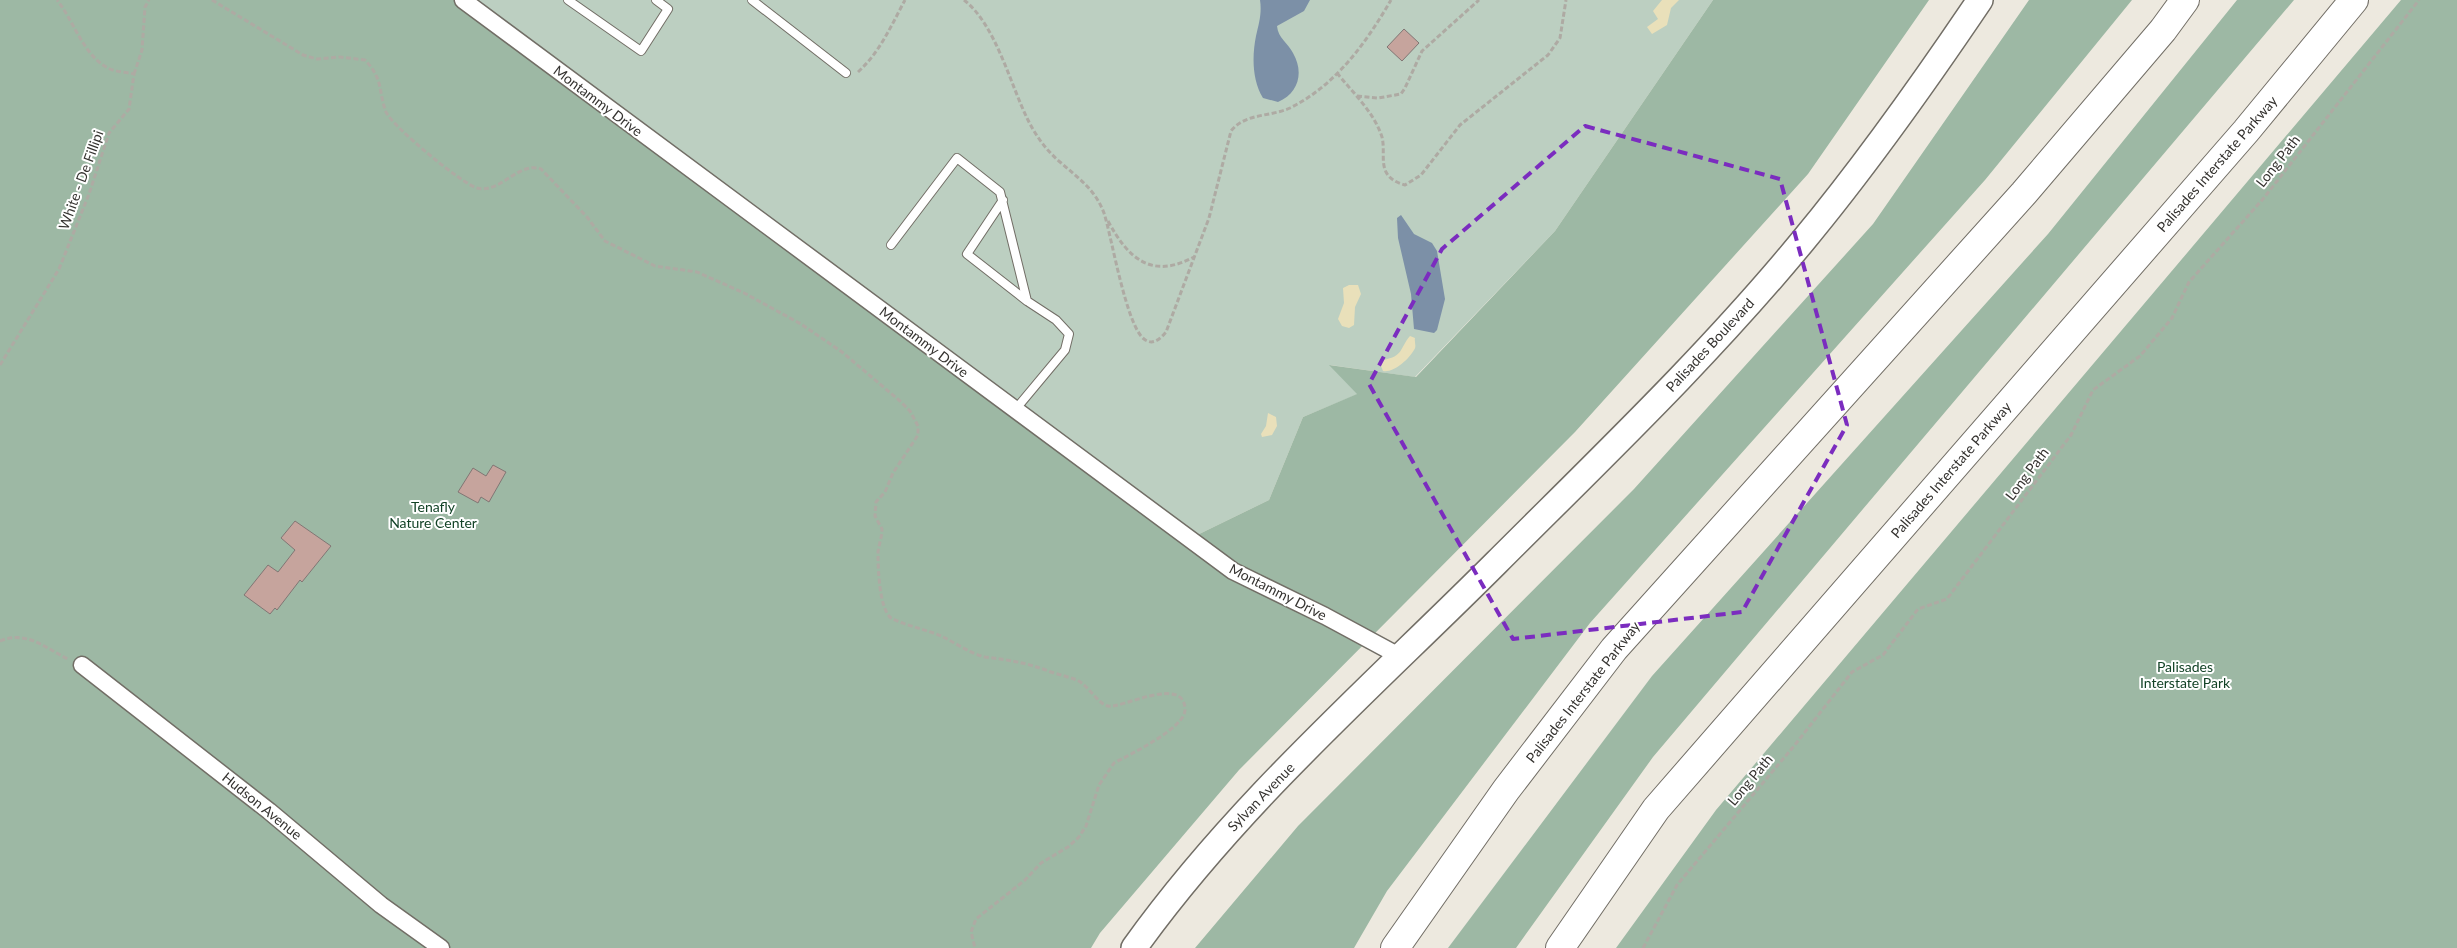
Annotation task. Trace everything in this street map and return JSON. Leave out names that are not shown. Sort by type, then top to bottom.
[{"type":"highway","name":"Palisades Interstate Parkway","points":[[1395,948],[1506,790],[1614,649],[2024,193],[2163,30],[2185,0]]},
{"type":"highway","name":"Palisades Interstate Parkway","points":[[1560,948],[1656,809],[2246,131],[2354,0]]},
{"type":"main road","name":"Palisades Boulevard","points":[[1401,657],[1651,407],[1747,306],[1803,242],[1860,170],[1980,0]]},
{"type":"main road","name":"Sylvan Avenue","points":[[1134,948],[1193,870],[1239,818],[1401,657]]},
{"type":"street","name":"Montammy Drive","points":[[463,0],[1233,571],[1401,657]]},
{"type":"street","name":"Hudson Avenue","points":[[82,665],[269,811],[382,905],[441,948]]},
{"type":"lane","points":[[568,0],[641,51],[668,9],[656,0]]},
{"type":"lane","points":[[752,0],[846,73]]},
{"type":"lane","points":[[891,245],[958,158],[1000,192],[1027,301]]},
{"type":"lane","points":[[1003,200],[967,254],[1027,301],[1056,320],[1069,334],[1065,350],[1015,410]]},
{"type":"path","points":[[57,0],[69,16],[86,48],[98,60],[109,69],[134,74]]},
{"type":"path","name":"White - De Fillipi","points":[[0,365],[59,269],[89,194],[109,132],[129,109],[134,74],[142,50],[145,8],[149,0]]},
{"type":"path","points":[[212,0],[303,55],[317,59],[365,60],[381,87],[386,112],[395,125],[463,181],[477,188],[486,188],[506,181],[526,168],[541,169],[587,217],[605,241],[655,266],[697,272],[744,292],[801,324],[842,352],[900,400],[910,411],[918,426],[918,435],[875,506],[876,519],[882,529],[878,553],[881,591],[886,613],[891,618],[941,636],[984,657],[1035,665],[1077,681],[1090,689],[1101,703],[1106,706],[1119,706],[1150,695],[1174,695],[1182,701],[1185,710],[1184,715],[1174,727],[1114,763],[1106,772],[1099,785],[1086,826],[1072,844],[1041,863],[1025,880],[976,918],[971,932],[975,948]]},
{"type":"path","points":[[846,73],[858,73],[872,59],[886,39],[905,0]]},
{"type":"path","points":[[964,0],[976,13],[994,40],[1022,108],[1038,137],[1059,162],[1088,185],[1096,196],[1120,243],[1142,263],[1162,267],[1173,266],[1194,257]]},
{"type":"path","points":[[1105,216],[1132,323],[1144,339],[1153,342],[1157,341],[1166,332],[1209,218],[1231,131],[1237,123],[1247,118],[1275,114],[1289,108],[1325,85],[1370,35],[1391,0]]},
{"type":"path","points":[[1356,96],[1378,98],[1401,94],[1422,51],[1479,0]]},
{"type":"path","points":[[1337,73],[1371,114],[1382,138],[1386,173],[1400,184],[1412,183],[1421,175],[1460,125],[1548,55],[1560,38],[1566,0]]},
{"type":"path","name":"Long Path","points":[[1643,948],[1677,884],[1794,746],[1852,672],[1883,655],[1918,609],[1947,599],[2071,435],[2094,390],[2140,356],[2166,326],[2172,318],[2189,282],[2263,199],[2419,0]]},
{"type":"path","points":[[0,641],[15,637],[29,638],[82,665]]},
{"type":"highlighted area","points":[[1585,126],[1780,179],[1847,425],[1742,612],[1513,639],[1369,384],[1442,249]]},
{"type":"green space","name":"Tenafly Nature Center","points":[[0,0],[464,0],[1191,538],[1269,500],[1303,417],[1357,394],[1329,365],[1416,377],[1555,231],[1713,0],[1929,0],[1808,174],[1575,432],[1239,770],[1100,933],[1091,948],[0,948]]},
{"type":"green space","points":[[464,0],[1713,0],[1555,231],[1415,377],[1330,365],[1358,394],[1303,417],[1269,500],[1191,538]]},
{"type":"green space","points":[[2029,0],[2132,0],[1985,180],[1590,623],[1387,891],[1354,948],[1195,948],[1298,826],[1634,489],[1873,224]]},
{"type":"green space","points":[[2237,0],[2294,0],[1653,757],[1516,948],[1448,948],[1652,676],[2048,234]]},
{"type":"green space","name":"Palisades Interstate Park","points":[[2401,0],[2457,0],[2457,948],[1616,948],[1716,810]]},
{"type":"sand","points":[[1662,0],[1679,0],[1671,8],[1667,25],[1652,34],[1647,27],[1658,19],[1653,11]]},
{"type":"sand","points":[[1349,285],[1358,285],[1361,294],[1355,307],[1354,325],[1349,328],[1342,326],[1338,319],[1344,303],[1343,288]]},
{"type":"sand","points":[[1410,336],[1415,338],[1415,347],[1412,354],[1396,368],[1383,371],[1381,366],[1383,360],[1398,354]]},
{"type":"sand","points":[[1268,413],[1276,417],[1277,426],[1272,435],[1262,437],[1261,434],[1266,426]]},
{"type":"water","points":[[1260,0],[1310,0],[1304,11],[1277,26],[1279,34],[1291,49],[1299,74],[1295,88],[1278,102],[1263,98],[1255,76],[1254,52],[1260,14]]},
{"type":"water","points":[[1401,215],[1414,234],[1432,243],[1437,251],[1445,299],[1437,330],[1434,333],[1414,329],[1411,294],[1398,238],[1397,218]]},
{"type":"building","points":[[1404,29],[1419,43],[1402,61],[1387,47]]},
{"type":"building","points":[[493,465],[506,472],[489,502],[481,497],[478,503],[458,492],[473,468],[486,476]]},
{"type":"building","points":[[295,521],[331,546],[302,582],[300,580],[277,610],[275,608],[270,614],[244,595],[268,565],[278,572],[295,550],[281,538]]}]
